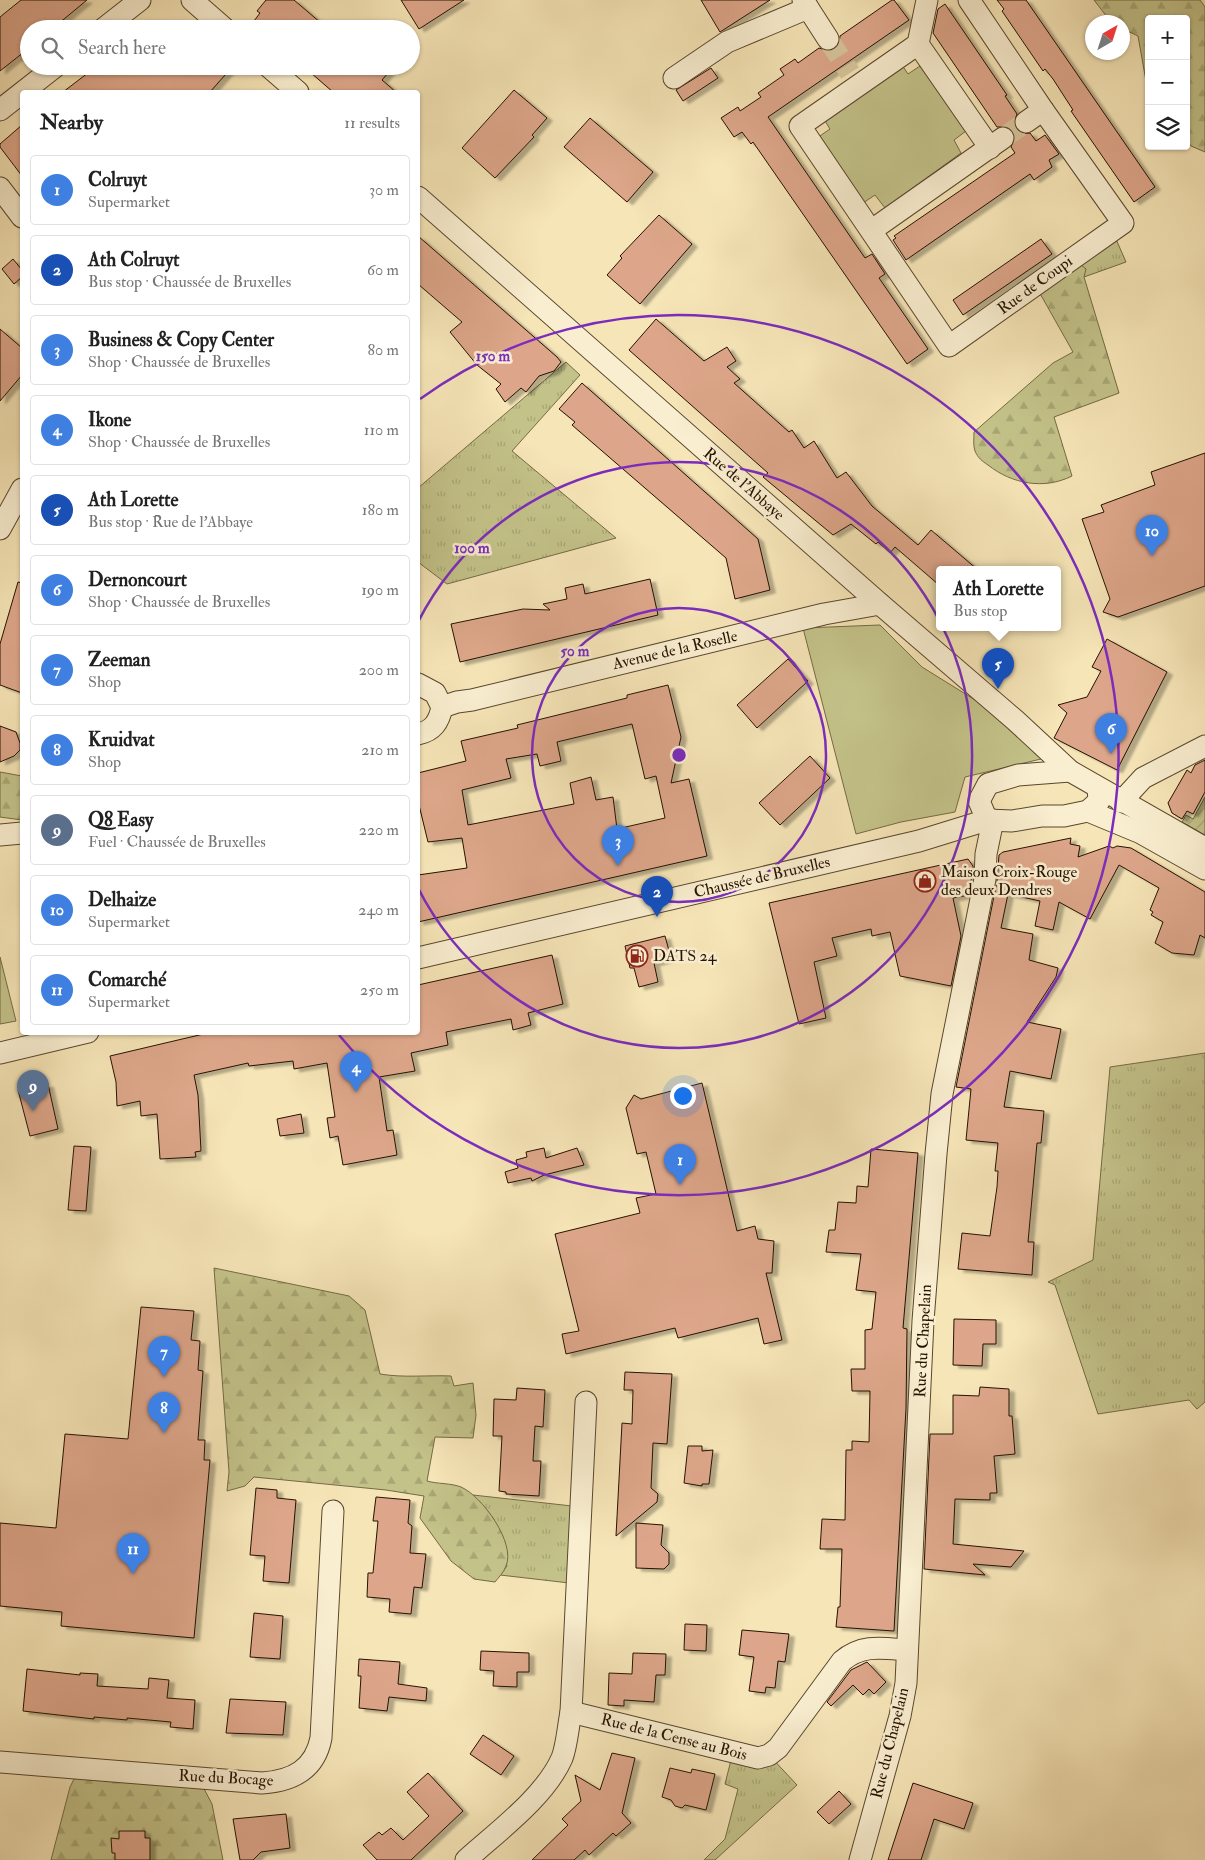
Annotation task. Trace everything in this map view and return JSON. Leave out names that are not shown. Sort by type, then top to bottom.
[{"type":"street","points":[[114,20],[140,0]]},
{"type":"street","points":[[192,0],[215,20]]},
{"type":"street","points":[[872,230],[996,143],[918,44],[927,0]]},
{"type":"street","name":"Rue de Coupi","points":[[918,44],[854,79],[800,126],[949,346],[1123,223],[1034,116],[969,0]]},
{"type":"street","points":[[674,78],[727,42],[806,4],[828,39]]},
{"type":"street","points":[[25,90],[45,75]]},
{"type":"street","points":[[278,75],[296,90]]},
{"type":"street","points":[[0,110],[20,94]]},
{"type":"street","points":[[0,188],[20,214]]},
{"type":"street","name":"Rue de l'Abbaye","points":[[420,199],[880,604],[1015,720],[1070,771]]},
{"type":"street","points":[[0,529],[20,493]]},
{"type":"street","name":"Avenue de la Roselle","points":[[442,707],[824,614],[880,604]]},
{"type":"street","points":[[420,685],[435,693],[442,707],[437,723],[432,728],[420,733]]},
{"type":"street","points":[[1122,802],[1143,778],[1205,746]]},
{"type":"street","points":[[990,820],[979,801],[988,784],[1018,775],[1070,771],[1205,848]]},
{"type":"street","points":[[1098,788],[1099,801],[1088,811],[1141,833],[1205,869]]},
{"type":"street","name":"Chaussée de Bruxelles","points":[[420,958],[900,846],[990,820],[1064,816],[1088,811]]},
{"type":"street","name":"Rue du Chapelain","points":[[860,1860],[900,1716],[906,1683],[906,1650],[923,1321],[936,1154],[942,1094],[985,880],[990,820]]},
{"type":"street","points":[[0,835],[20,833]]},
{"type":"street","points":[[0,1053],[75,1035]]},
{"type":"street","points":[[466,1860],[533,1798],[554,1772],[562,1757],[571,1712],[586,1402]]},
{"type":"street","name":"Rue du Bocage","points":[[0,1762],[262,1783],[293,1778],[304,1770],[313,1760],[321,1738],[333,1510]]},
{"type":"street","name":"Rue de la Cense au Bois","points":[[571,1712],[758,1758],[769,1755],[778,1748],[842,1662],[850,1655],[870,1647],[906,1650]]},
{"type":"green space","points":[[1094,0],[1200,0],[1205,7],[1205,152],[1190,145],[1190,15],[1145,15],[1145,75],[1138,36],[1130,32],[1130,15],[1106,15]]},
{"type":"green space","points":[[900,62],[908,74],[920,66],[966,131],[954,140],[961,153],[885,208],[875,195],[863,203],[817,138],[830,129],[822,116]]},
{"type":"green space","points":[[1112,230],[1126,262],[1084,277],[1080,264]]},
{"type":"green space","points":[[1080,264],[1086,269],[1084,277],[1119,393],[1054,417],[1072,476],[1050,483],[1039,484],[1018,481],[997,472],[979,457],[974,449],[974,432],[1053,363],[1073,352],[1038,290]]},
{"type":"green space","points":[[566,362],[580,375],[512,451],[616,538],[447,584],[420,564],[420,486]]},
{"type":"green space","points":[[880,625],[922,667],[988,708],[1041,759],[965,777],[955,812],[901,822],[856,834],[803,628]]},
{"type":"green space","points":[[0,772],[20,776],[20,820],[0,817]]},
{"type":"green space","points":[[1205,797],[1205,835],[1182,822],[1186,815],[1193,819]]},
{"type":"green space","points":[[0,957],[16,1021],[0,1024]]},
{"type":"green space","points":[[1205,1053],[1205,1402],[1197,1409],[1189,1400],[1098,1414],[1055,1285],[1048,1282],[1093,1260],[1110,1067]]},
{"type":"green space","points":[[214,1268],[349,1296],[365,1310],[380,1374],[451,1376],[454,1386],[473,1383],[476,1415],[473,1438],[435,1437],[427,1481],[461,1487],[478,1500],[495,1521],[502,1533],[508,1556],[505,1568],[495,1582],[474,1579],[451,1561],[420,1518],[424,1496],[386,1490],[254,1477],[245,1486],[227,1491],[229,1472]]},
{"type":"green space","points":[[473,1495],[581,1507],[578,1584],[500,1575],[507,1566],[494,1519]]},
{"type":"green space","points":[[733,1752],[769,1755],[797,1785],[715,1860],[704,1860],[725,1839],[738,1789],[725,1784]]},
{"type":"green space","points":[[88,1769],[202,1785],[212,1804],[223,1860],[51,1860],[70,1787],[74,1779]]},
{"type":"building","points":[[21,0],[87,0],[63,20],[20,20],[20,55],[0,71],[0,17]]},
{"type":"building","points":[[266,0],[294,0],[317,20],[255,20],[260,13],[257,11]]},
{"type":"building","points":[[401,0],[464,0],[420,28],[420,20],[413,20]]},
{"type":"building","points":[[701,0],[770,0],[720,32]]},
{"type":"building","points":[[894,0],[909,20],[768,117],[865,258],[872,254],[885,274],[879,278],[928,349],[907,364],[753,142],[751,144],[742,132],[734,137],[721,118],[738,107],[740,111],[761,97],[758,93],[784,75],[780,69],[795,59],[798,63],[819,48],[828,51],[835,49],[839,44],[840,36]]},
{"type":"building","points":[[997,0],[1026,0],[1155,187],[1134,202],[1071,111],[1073,110],[1053,79],[1045,69],[1043,71],[1002,11],[1004,9]]},
{"type":"building","points":[[945,4],[1007,95],[1005,96],[1017,114],[1014,123],[1016,130],[1021,134],[1030,133],[1036,141],[1045,135],[1059,154],[1049,160],[1052,167],[1034,180],[1030,174],[906,260],[893,240],[896,238],[894,236],[1015,153],[1011,147],[1015,137],[1013,131],[1008,127],[997,127],[933,33],[938,9]]},
{"type":"building","points":[[711,68],[718,78],[683,101],[676,90]]},
{"type":"building","points":[[85,75],[225,75],[212,90],[66,90]]},
{"type":"building","points":[[313,75],[386,75],[382,80],[394,90],[331,90]]},
{"type":"building","points":[[514,90],[547,118],[532,135],[534,137],[495,178],[462,148]]},
{"type":"building","points":[[590,118],[653,172],[627,202],[564,147]]},
{"type":"building","points":[[20,127],[20,173],[0,147],[0,144]]},
{"type":"building","points":[[659,215],[692,244],[640,304],[607,275],[622,258],[620,256]]},
{"type":"building","points":[[420,238],[561,362],[554,371],[539,376],[526,392],[521,388],[505,402],[496,389],[501,384],[477,365],[450,332],[462,322],[420,286]]},
{"type":"building","points":[[1041,239],[1052,254],[963,315],[953,300]]},
{"type":"building","points":[[13,259],[20,268],[20,279],[14,284],[2,269]]},
{"type":"building","points":[[656,319],[704,361],[727,347],[736,361],[727,367],[740,379],[734,383],[789,432],[792,430],[804,448],[814,441],[837,478],[846,472],[872,506],[918,545],[931,530],[973,566],[936,566],[936,582],[895,547],[890,553],[878,542],[876,544],[851,524],[833,535],[763,477],[768,473],[629,350]]},
{"type":"building","points":[[0,329],[20,346],[20,377],[0,401]]},
{"type":"building","points":[[582,383],[758,539],[770,590],[735,599],[726,558],[572,425],[575,422],[559,409]]},
{"type":"building","points":[[1205,453],[1205,586],[1118,617],[1103,612],[1110,599],[1082,519],[1104,512],[1101,505],[1155,485],[1151,472]]},
{"type":"building","points":[[650,579],[658,615],[460,662],[451,624],[523,609],[550,610],[543,604],[567,599],[565,588],[583,584],[585,594]]},
{"type":"building","points":[[18,582],[20,582],[20,692],[0,685],[0,644]]},
{"type":"building","points":[[1107,639],[1167,672],[1117,770],[1054,738],[1067,713],[1058,705],[1087,697],[1101,671],[1092,667]]},
{"type":"building","points":[[788,659],[808,681],[757,728],[737,705]]},
{"type":"building","points":[[668,685],[681,737],[671,783],[689,779],[707,856],[420,922],[420,875],[467,868],[462,838],[428,842],[420,809],[420,772],[466,761],[461,741],[518,728],[517,725],[627,698],[627,695]],"holes":[[[632,724],[645,779],[656,776],[665,818],[617,829],[613,797],[596,800],[591,777],[570,783],[574,804],[468,825],[462,790],[511,778],[506,759],[537,754],[540,766],[561,761],[557,742]]]},
{"type":"building","points":[[0,726],[16,732],[20,743],[20,750],[14,756],[0,762]]},
{"type":"building","points":[[810,756],[830,778],[780,825],[759,803]]},
{"type":"building","points":[[1205,760],[1205,792],[1193,814],[1187,811],[1182,819],[1172,813],[1168,803],[1187,770],[1191,773],[1195,765]]},
{"type":"building","points":[[1071,838],[1070,844],[1080,846],[1078,857],[1109,846],[1113,848],[1117,846],[1131,848],[1205,892],[1205,938],[1200,935],[1194,955],[1172,953],[1155,943],[1163,922],[1151,915],[1153,912],[1150,910],[1159,888],[1119,865],[1090,919],[1059,902],[1053,930],[1035,926],[1040,901],[1008,894],[1001,928],[1033,934],[1029,960],[1058,968],[1056,977],[1027,1022],[1061,1029],[1051,1079],[1010,1071],[1004,1107],[1044,1111],[1041,1143],[1037,1143],[1028,1242],[1034,1242],[1032,1275],[958,1269],[962,1233],[990,1236],[997,1187],[998,1171],[995,1171],[998,1143],[966,1140],[971,1089],[956,1087],[997,881],[999,855],[1003,852]]},
{"type":"building","points":[[968,859],[973,866],[969,895],[953,898],[961,936],[951,986],[900,976],[890,932],[872,936],[871,929],[832,938],[837,956],[814,962],[826,1018],[799,1024],[769,903]]},
{"type":"building","points":[[665,936],[671,958],[654,963],[658,982],[639,987],[634,968],[630,968],[625,946]]},
{"type":"building","points":[[552,955],[563,1004],[528,1013],[531,1025],[513,1030],[511,1019],[446,1032],[448,1045],[411,1053],[415,1071],[379,1077],[387,1131],[393,1130],[397,1155],[343,1165],[338,1136],[330,1138],[327,1118],[335,1117],[327,1063],[294,1069],[293,1061],[249,1066],[248,1063],[194,1075],[198,1095],[201,1151],[195,1152],[196,1157],[160,1159],[157,1114],[141,1116],[140,1101],[117,1106],[116,1082],[110,1056],[199,1035],[420,1035],[420,985]]},
{"type":"building","points":[[702,1083],[737,1231],[755,1226],[758,1239],[774,1241],[772,1273],[766,1273],[782,1340],[764,1344],[758,1318],[678,1338],[675,1328],[566,1354],[562,1334],[579,1331],[555,1234],[640,1213],[636,1198],[656,1194],[646,1152],[637,1154],[626,1108],[634,1095],[641,1099]]},
{"type":"building","points":[[48,1084],[58,1129],[30,1136],[18,1090]]},
{"type":"building","points":[[301,1114],[304,1133],[280,1136],[277,1119]]},
{"type":"building","points":[[74,1146],[91,1147],[86,1211],[68,1210]]},
{"type":"building","points":[[544,1148],[546,1158],[577,1148],[584,1165],[544,1175],[532,1181],[531,1178],[508,1183],[505,1172],[518,1168],[516,1160],[527,1157],[526,1152]]},
{"type":"building","points":[[871,1149],[918,1153],[903,1328],[907,1329],[906,1408],[894,1631],[836,1627],[838,1607],[840,1607],[842,1549],[820,1549],[822,1519],[845,1520],[846,1450],[852,1450],[852,1441],[869,1442],[870,1391],[852,1391],[851,1369],[865,1369],[865,1330],[872,1329],[876,1292],[856,1290],[861,1254],[826,1252],[829,1230],[835,1230],[838,1202],[856,1203],[857,1186],[868,1187]]},
{"type":"building","points":[[141,1307],[194,1311],[191,1340],[200,1341],[198,1370],[203,1371],[198,1440],[205,1440],[204,1460],[210,1460],[194,1638],[61,1626],[62,1612],[0,1606],[0,1523],[56,1528],[65,1434],[128,1439]]},
{"type":"building","points":[[954,1319],[996,1320],[996,1344],[983,1344],[982,1366],[953,1365]]},
{"type":"building","points":[[625,1372],[672,1374],[667,1444],[653,1443],[651,1488],[658,1494],[657,1502],[616,1536],[622,1423],[632,1424],[633,1390],[624,1390]]},
{"type":"building","points":[[980,1387],[1009,1389],[1009,1416],[1012,1416],[1015,1454],[994,1456],[997,1493],[990,1493],[990,1500],[955,1499],[953,1544],[1024,1551],[1011,1567],[973,1564],[985,1575],[924,1569],[930,1434],[953,1434],[953,1395],[979,1396]]},
{"type":"building","points":[[517,1388],[545,1390],[543,1427],[535,1426],[533,1461],[541,1461],[539,1496],[506,1494],[506,1492],[499,1491],[502,1436],[493,1436],[494,1399],[516,1400]]},
{"type":"building","points":[[688,1446],[702,1446],[702,1451],[713,1450],[709,1484],[702,1484],[702,1486],[684,1483]]},
{"type":"building","points":[[256,1488],[277,1490],[277,1498],[296,1500],[289,1583],[263,1581],[265,1556],[250,1555]]},
{"type":"building","points":[[376,1497],[410,1500],[408,1523],[412,1526],[410,1553],[426,1554],[422,1588],[414,1587],[411,1614],[389,1612],[390,1599],[367,1597],[368,1573],[373,1573],[378,1521],[373,1521]]},
{"type":"building","points":[[636,1523],[663,1525],[661,1545],[669,1553],[669,1564],[664,1569],[636,1568]]},
{"type":"building","points":[[254,1613],[283,1616],[280,1659],[250,1657]]},
{"type":"building","points":[[685,1624],[707,1625],[706,1651],[684,1650]]},
{"type":"building","points":[[742,1630],[789,1634],[785,1662],[778,1661],[775,1688],[766,1687],[765,1693],[749,1691],[754,1657],[739,1655]]},
{"type":"building","points":[[481,1651],[529,1653],[529,1672],[517,1672],[517,1687],[493,1686],[494,1671],[480,1670]]},
{"type":"building","points":[[633,1653],[666,1654],[665,1675],[656,1675],[654,1702],[624,1700],[624,1706],[608,1705],[609,1673],[632,1674]]},
{"type":"building","points":[[359,1659],[400,1662],[398,1684],[427,1688],[426,1701],[389,1697],[387,1711],[359,1708],[361,1676],[358,1676]]},
{"type":"building","points":[[867,1662],[886,1682],[874,1694],[869,1689],[863,1695],[853,1685],[831,1706],[827,1702],[851,1670]]},
{"type":"building","points":[[27,1669],[80,1675],[80,1673],[98,1674],[97,1686],[148,1689],[149,1678],[169,1680],[167,1698],[195,1700],[193,1729],[170,1727],[171,1722],[127,1718],[127,1720],[94,1717],[94,1719],[23,1711]]},
{"type":"building","points":[[230,1699],[286,1702],[283,1735],[226,1733]]},
{"type":"building","points":[[483,1735],[514,1756],[501,1775],[470,1754]]},
{"type":"building","points":[[612,1753],[635,1758],[622,1813],[631,1823],[616,1836],[613,1833],[589,1855],[585,1850],[574,1860],[532,1860],[568,1825],[562,1819],[581,1801],[575,1775],[600,1790]]},
{"type":"building","points":[[670,1768],[691,1773],[692,1769],[715,1774],[706,1810],[685,1805],[682,1808],[675,1806],[671,1800],[662,1797]]},
{"type":"building","points":[[428,1773],[463,1811],[411,1860],[377,1860],[363,1845],[379,1832],[382,1835],[391,1828],[403,1840],[429,1816],[407,1792]]},
{"type":"building","points":[[913,1783],[973,1803],[964,1829],[934,1819],[921,1860],[888,1860]]},
{"type":"building","points":[[839,1791],[851,1804],[829,1824],[817,1812]]},
{"type":"building","points":[[286,1814],[290,1848],[261,1852],[253,1860],[240,1860],[233,1819]]},
{"type":"building","points":[[119,1831],[145,1831],[145,1838],[150,1838],[150,1860],[115,1860],[115,1853],[112,1853],[111,1838],[119,1839]]},
{"type":"tunnel","points":[[828,39],[850,73]]},
{"type":"tunnel","points":[[1003,138],[1026,122]]},
{"type":"place","name":"Delhaize","points":[[1152,556]]},
{"type":"place","name":"Ath Lorette","points":[[998,689]]},
{"type":"place","name":"Dernoncourt","points":[[1111,754]]},
{"type":"place","name":"Business & Copy Center","points":[[618,866]]},
{"type":"place","name":"Maison Croix-Rouge des deux Dendres","points":[[925,881]]},
{"type":"place","name":"Ath Colruyt","points":[[657,917]]},
{"type":"place","name":"DATS 24","points":[[637,956]]},
{"type":"place","name":"Ikone","points":[[356,1092]]},
{"type":"place","name":"Q8 Easy","points":[[33,1111]]},
{"type":"place","name":"Colruyt","points":[[680,1185]]},
{"type":"place","name":"Zeeman","points":[[164,1377]]},
{"type":"place","name":"Kruidvat","points":[[164,1433]]},
{"type":"place","name":"Comarché","points":[[133,1574]]}]
